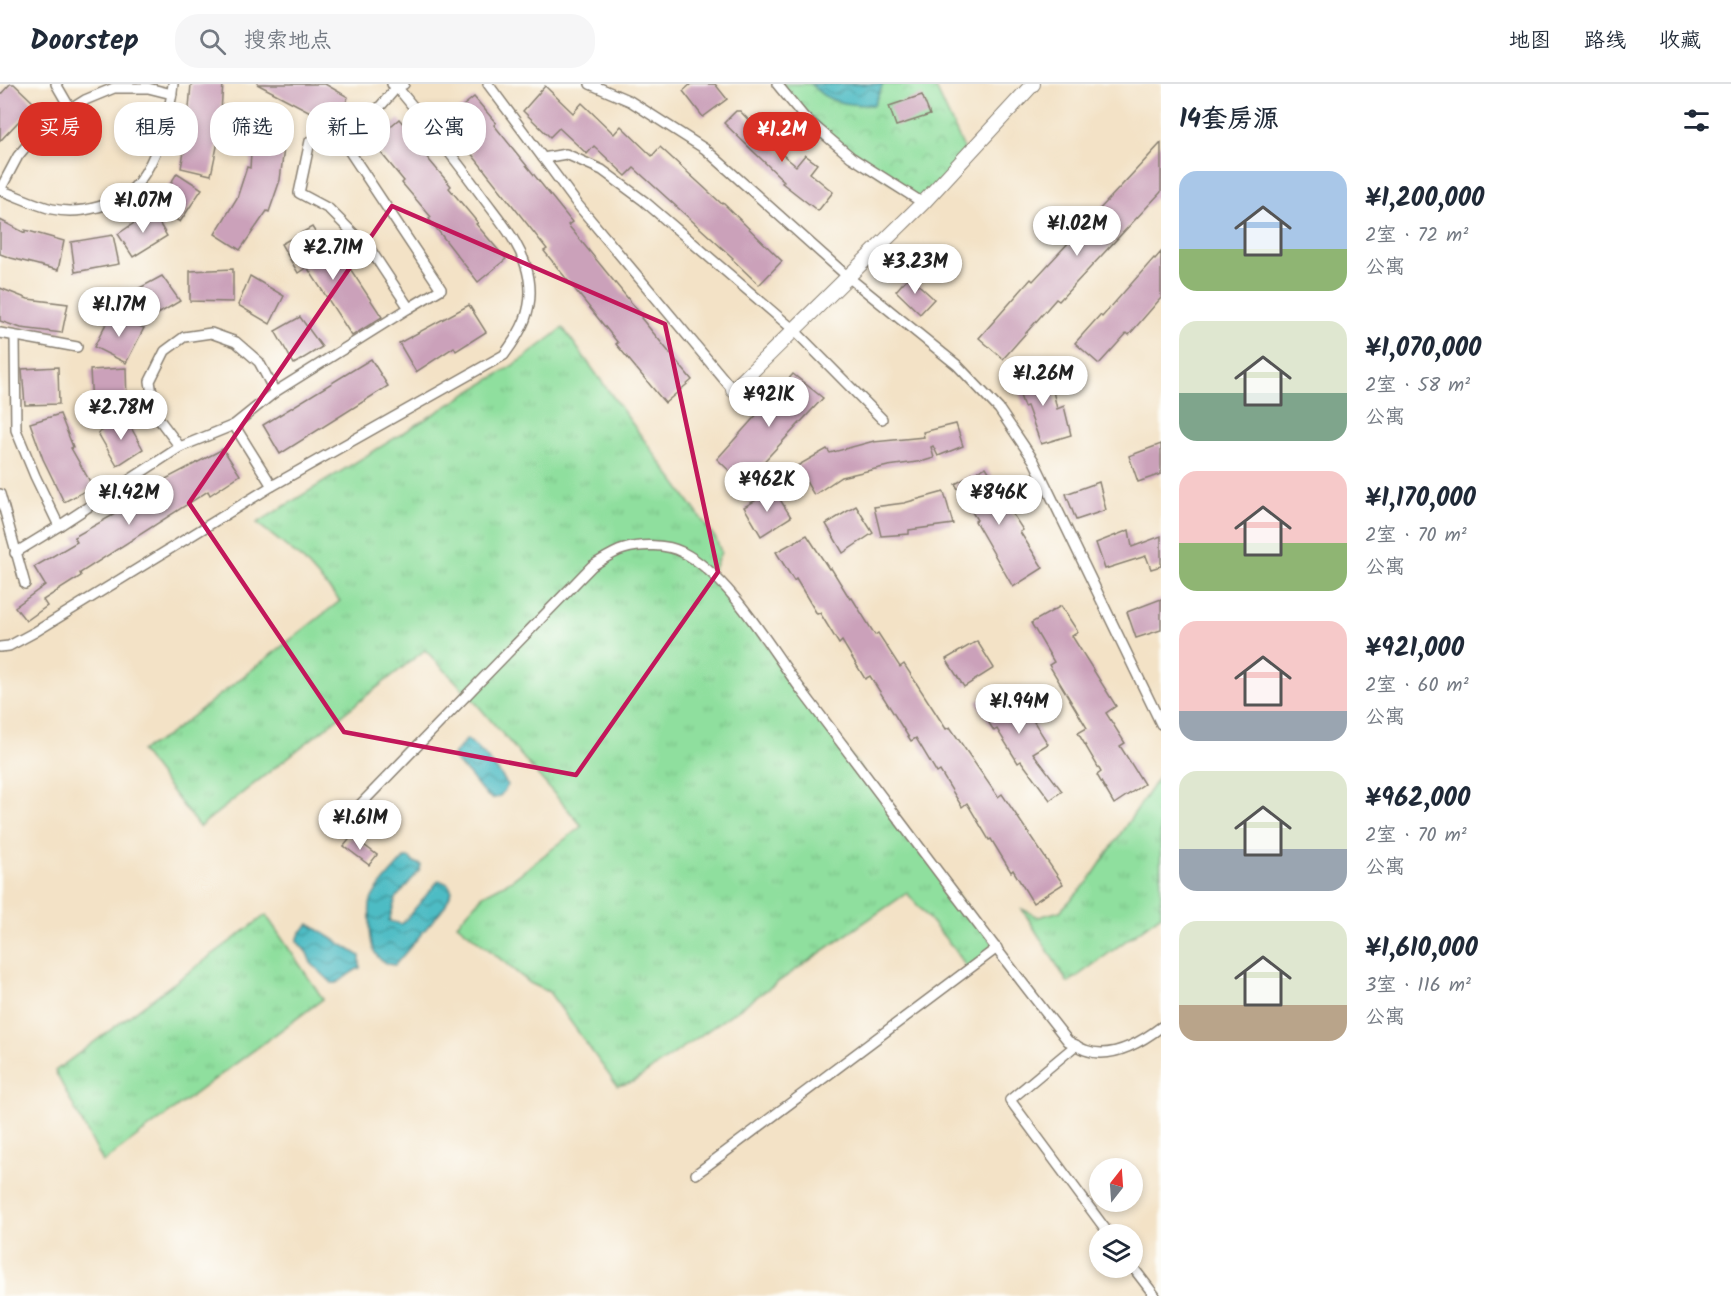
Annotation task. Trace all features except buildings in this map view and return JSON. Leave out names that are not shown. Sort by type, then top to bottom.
[{"type":"street","points":[[56,84],[66,102]]},
{"type":"street","points":[[488,84],[578,205],[733,390],[923,203],[1033,84]]},
{"type":"street","points":[[590,84],[630,100],[705,149],[847,276],[957,365],[999,409],[1034,461],[1161,724]]},
{"type":"street","points":[[777,84],[804,117],[851,157],[923,203]]},
{"type":"street","points":[[0,647],[9,646],[35,632],[272,486],[504,355],[522,331],[529,305],[530,280],[521,249],[435,132],[397,85],[383,102]]},
{"type":"street","points":[[18,156],[0,190],[53,209],[86,210],[117,200],[137,184],[158,147],[172,89],[114,88],[82,102]]},
{"type":"street","points":[[543,158],[566,154],[602,170],[644,201],[795,331],[882,419]]},
{"type":"street","points":[[307,156],[299,193],[329,209],[372,252],[409,308]]},
{"type":"street","points":[[15,553],[180,447],[234,425],[275,392],[441,289],[353,156]]},
{"type":"street","points":[[0,333],[76,347]]},
{"type":"street","points":[[180,447],[156,414],[150,381],[165,351],[184,337],[211,333],[236,342],[259,362],[275,392]]},
{"type":"street","points":[[15,337],[15,430],[59,526]]},
{"type":"street","points":[[234,425],[272,486]]},
{"type":"street","points":[[0,494],[25,584]]},
{"type":"street","points":[[375,831],[358,807],[592,566],[624,549],[650,546],[668,547],[681,551],[704,566],[732,592],[780,662],[1068,1041],[1086,1051],[1109,1054],[1152,1034],[1161,1027]]},
{"type":"street","points":[[696,1174],[998,948]]},
{"type":"street","points":[[1076,1045],[1010,1100],[1102,1224]]},
{"type":"street","points":[[1141,1278],[1155,1296]]},
{"type":"highlighted area","points":[[392,206],[665,324],[718,572],[576,775],[344,732],[189,503]]},
{"type":"green space","points":[[777,84],[934,84],[967,155],[923,203],[851,157]]},
{"type":"green space","points":[[563,328],[716,539],[721,552],[712,573],[997,948],[968,970],[956,951],[907,893],[633,1082],[617,1086],[549,992],[530,983],[457,924],[483,895],[512,880],[582,826],[468,694],[425,650],[199,827],[141,751],[167,736],[340,601],[304,561],[257,523],[520,361]]},
{"type":"green space","points":[[1160,775],[1161,915],[1068,983],[1022,909],[1039,917],[1060,911],[1088,882]]},
{"type":"green space","points":[[266,915],[323,999],[103,1162],[55,1071]]},
{"type":"water","points":[[811,84],[883,84],[874,105],[856,105],[824,96]]},
{"type":"water","points":[[467,739],[499,772],[508,785],[497,798],[487,796],[454,759],[453,755]]},
{"type":"water","points":[[404,858],[410,858],[421,865],[420,870],[396,898],[389,921],[402,924],[439,880],[448,884],[452,891],[445,906],[395,965],[381,960],[374,950],[370,907],[372,898]]},
{"type":"water","points":[[309,924],[360,956],[360,968],[336,983],[332,983],[311,963],[307,953],[297,941],[300,933]]}]
